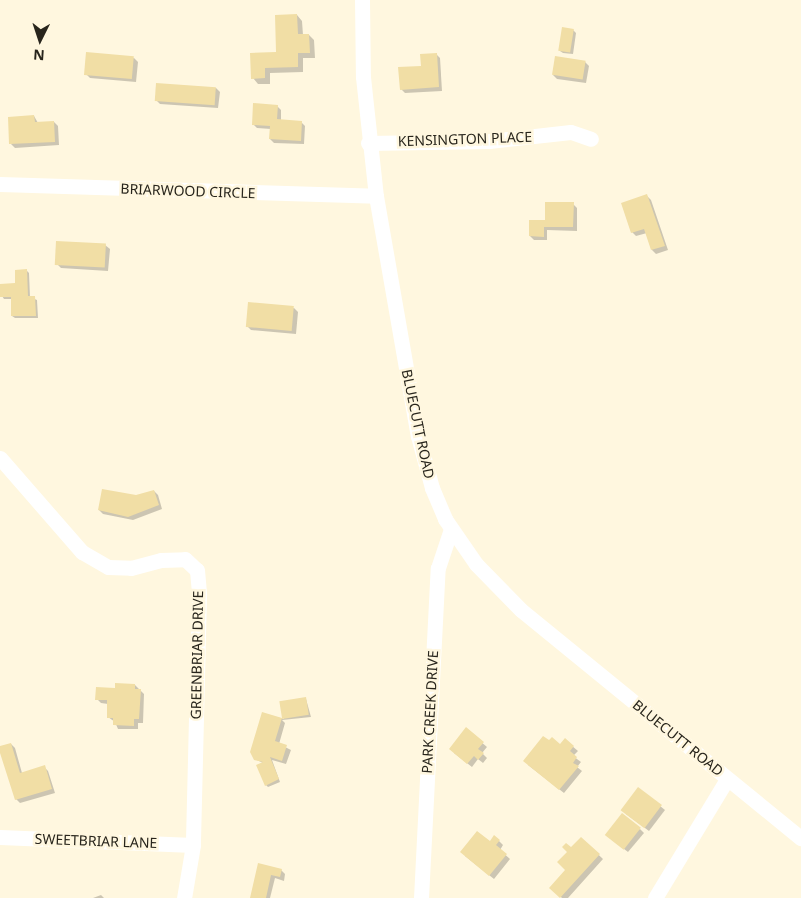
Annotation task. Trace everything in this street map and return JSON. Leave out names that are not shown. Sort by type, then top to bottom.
[{"type":"street","name":"BLUECUTT ROAD","points":[[362,0],[362,78],[368,143],[376,196],[418,436],[432,488],[451,529],[476,564],[521,610],[801,838]]},
{"type":"street","name":"KENSINGTON PLACE","points":[[368,143],[489,140],[571,132],[591,139]]},
{"type":"street","name":"BRIARWOOD CIRCLE","points":[[0,184],[376,196]]},
{"type":"street","name":"GREENBRIAR DRIVE","points":[[0,458],[82,552],[108,567],[131,568],[162,560],[185,558],[196,570],[199,595],[193,845],[184,898]]},
{"type":"street","name":"PARK CREEK DRIVE","points":[[421,898],[438,568],[451,529]]},
{"type":"street","points":[[655,898],[727,779]]},
{"type":"street","name":"SWEETBRIAR LANE","points":[[0,837],[193,845]]},
{"type":"building","points":[[297,14],[298,34],[309,34],[310,53],[298,53],[298,67],[265,68],[265,78],[251,79],[250,53],[276,52],[275,15]]},
{"type":"building","points":[[562,27],[574,29],[570,53],[558,51]]},
{"type":"building","points":[[86,52],[134,56],[132,79],[84,75]]},
{"type":"building","points":[[437,53],[439,87],[400,90],[398,67],[421,66],[420,54]]},
{"type":"building","points":[[555,56],[586,61],[583,80],[552,75]]},
{"type":"building","points":[[156,83],[216,87],[215,105],[155,101]]},
{"type":"building","points":[[253,103],[278,105],[277,119],[302,121],[301,141],[269,139],[270,126],[252,125]]},
{"type":"building","points":[[34,115],[35,122],[54,121],[55,142],[9,144],[8,117]]},
{"type":"building","points":[[647,194],[665,246],[651,250],[644,229],[631,233],[621,203]]},
{"type":"building","points":[[545,202],[574,202],[573,227],[544,227],[544,237],[529,236],[529,220],[545,220]]},
{"type":"building","points":[[56,241],[106,244],[105,268],[55,265]]},
{"type":"building","points":[[27,269],[28,296],[35,296],[36,316],[11,316],[11,297],[0,297],[0,284],[15,283],[15,270]]},
{"type":"building","points":[[248,302],[294,306],[292,331],[246,327]]},
{"type":"building","points":[[102,489],[136,495],[154,490],[159,505],[128,517],[98,510]]},
{"type":"building","points":[[115,683],[135,684],[135,689],[141,689],[139,719],[134,719],[134,726],[113,725],[113,718],[107,718],[107,700],[95,700],[96,687],[115,688]]},
{"type":"building","points":[[306,697],[309,715],[282,719],[279,701]]},
{"type":"building","points":[[262,712],[282,718],[275,741],[287,745],[282,761],[270,757],[279,779],[265,786],[256,765],[263,762],[254,760],[250,752]]},
{"type":"building","points":[[466,727],[484,742],[478,749],[484,753],[478,760],[474,756],[467,764],[449,749]]},
{"type":"building","points":[[543,736],[549,740],[552,737],[560,744],[565,738],[574,746],[570,751],[577,757],[573,763],[579,766],[559,790],[523,761]]},
{"type":"building","points":[[11,743],[20,773],[45,765],[52,789],[15,800],[0,753],[0,746]]},
{"type":"building","points":[[638,787],[662,805],[645,828],[621,810]]},
{"type":"building","points":[[622,813],[641,828],[624,850],[605,835]]},
{"type":"building","points":[[477,831],[490,841],[494,835],[500,840],[496,845],[507,854],[489,876],[460,852]]},
{"type":"building","points":[[581,837],[600,854],[560,898],[549,888],[565,870],[557,862],[567,852],[562,847],[566,843],[571,847]]},
{"type":"building","points":[[258,863],[282,869],[280,877],[271,875],[266,898],[250,898]]}]
